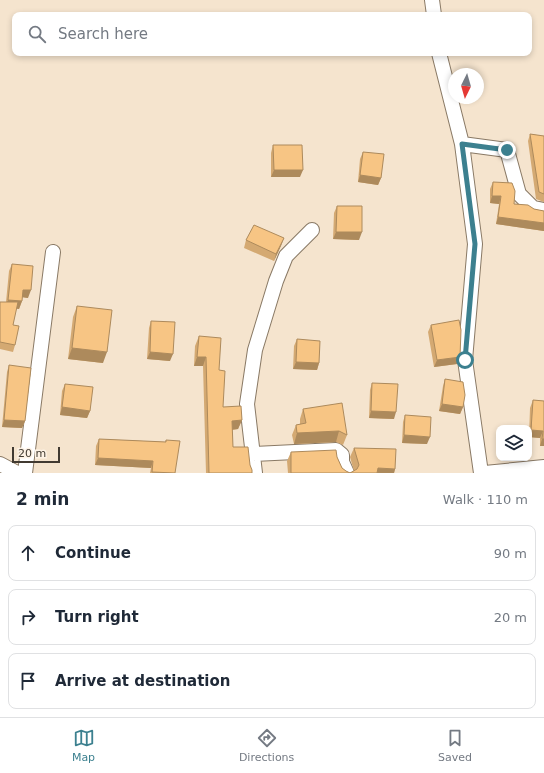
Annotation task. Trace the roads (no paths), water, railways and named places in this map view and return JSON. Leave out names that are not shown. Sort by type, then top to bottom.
[{"type":"street","points":[[432,0],[434,12]]},
{"type":"street","points":[[440,56],[462,144],[475,244],[465,360],[480,473]]},
{"type":"street","points":[[462,144],[507,150],[519,194],[533,208],[544,210]]},
{"type":"street","points":[[255,473],[247,404],[255,350],[276,281],[286,256],[312,230]]},
{"type":"street","points":[[25,473],[53,252]]},
{"type":"street","points":[[253,454],[336,450],[342,455],[342,462],[347,473]]},
{"type":"street","points":[[0,464],[17,473]]},
{"type":"street","points":[[485,473],[544,467]]}]
